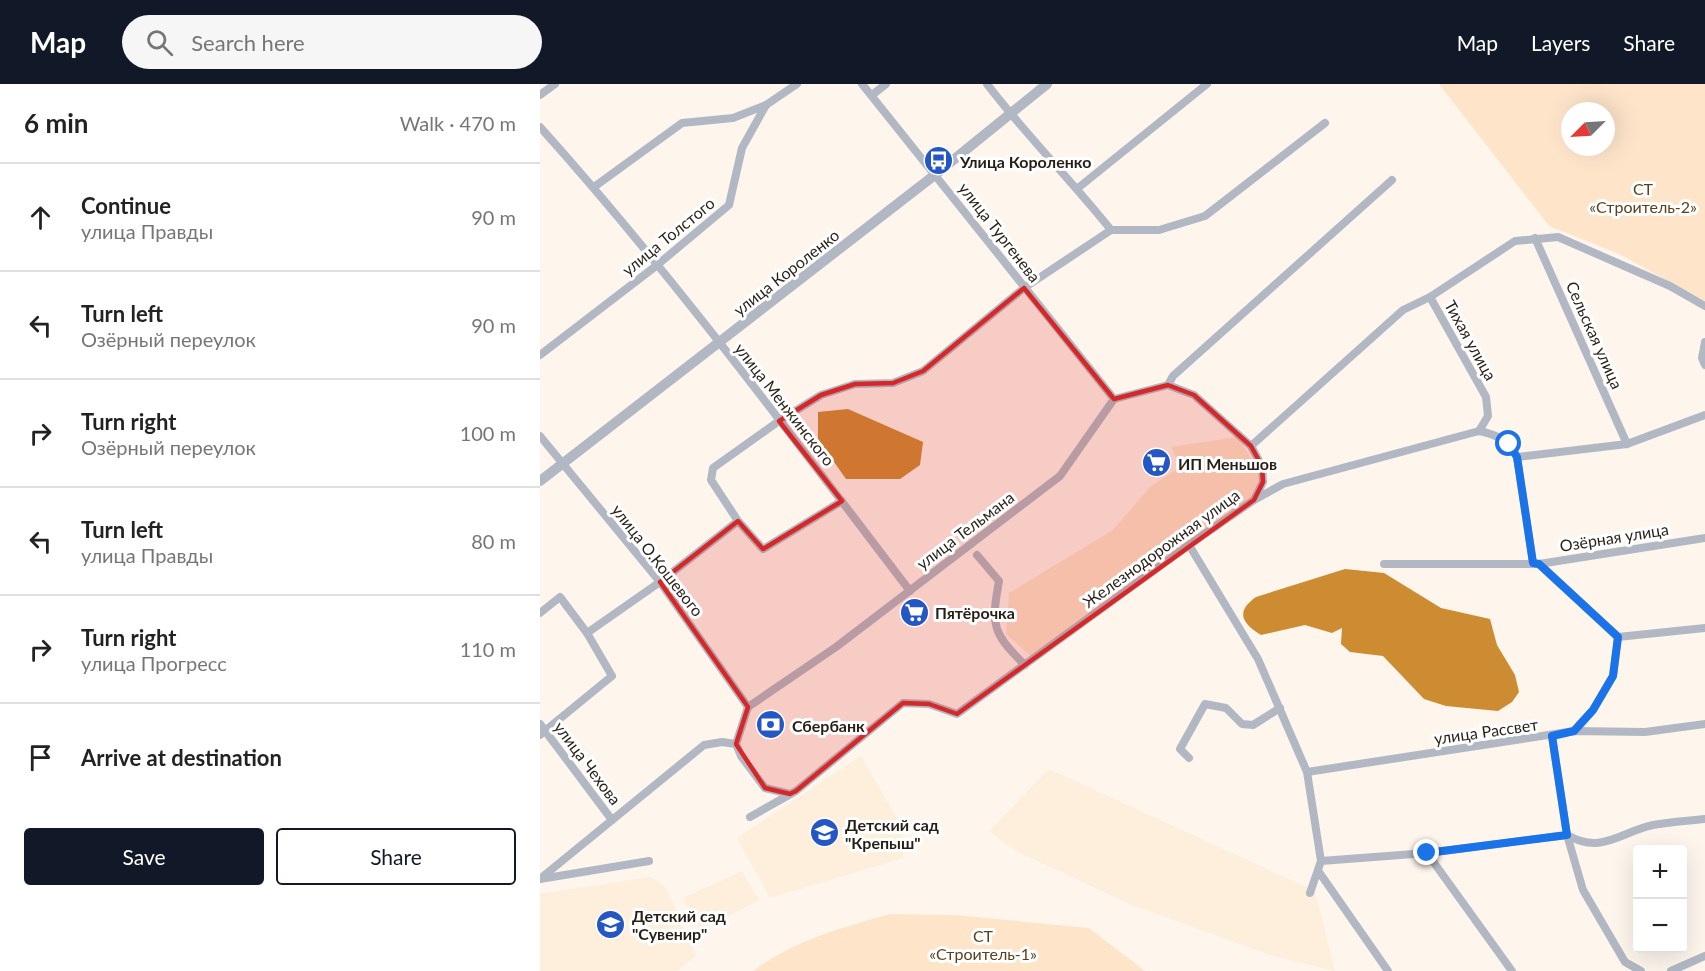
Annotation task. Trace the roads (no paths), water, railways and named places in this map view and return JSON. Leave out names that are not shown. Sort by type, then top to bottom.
[{"type":"street","points":[[540,96],[555,84]]},
{"type":"street","name":"улица Толстого","points":[[594,187],[682,123],[733,118],[766,105],[797,84]]},
{"type":"street","name":"улица Тургенева","points":[[862,84],[1114,399]]},
{"type":"street","points":[[872,95],[886,84]]},
{"type":"street","points":[[987,84],[1010,114],[1078,188],[1111,230]]},
{"type":"street","name":"улица Короленко","points":[[540,481],[936,174],[1047,84]]},
{"type":"street","points":[[1078,188],[1206,84]]},
{"type":"street","name":"улица Толстого","points":[[540,355],[656,266],[729,205],[742,148],[766,105]]},
{"type":"street","points":[[842,501],[763,549],[738,521],[711,480],[713,468],[779,421],[821,395],[855,384],[893,384],[923,371],[1024,288],[1111,230],[1159,230],[1205,216],[1325,123]]},
{"type":"street","name":"улица Менжинского","points":[[540,127],[594,187],[719,343],[910,591]]},
{"type":"street","points":[[1168,385],[1181,368],[1392,180]]},
{"type":"street","points":[[1251,446],[1402,310],[1430,297],[1508,246],[1536,238],[1558,237],[1670,286],[1705,306]]},
{"type":"street","name":"Сельская улица","points":[[1536,238],[1627,444]]},
{"type":"street","name":"Тихая улица","points":[[1430,297],[1486,397],[1488,416],[1479,431]]},
{"type":"street","points":[[1705,342],[1702,358],[1705,365]]},
{"type":"street","points":[[1114,399],[1168,385],[1194,394],[1251,446],[1262,466],[1263,482],[1254,500]]},
{"type":"street","name":"улица Тельмана","points":[[748,707],[910,591],[1060,476],[1114,399]]},
{"type":"street","points":[[1517,457],[1627,444],[1705,415]]},
{"type":"street","points":[[1479,431],[1496,434],[1509,444],[1517,457],[1536,563],[1618,637],[1705,628]]},
{"type":"street","name":"Железнодорожная улица","points":[[750,817],[790,794],[903,704],[929,704],[957,714],[1189,545],[1254,500],[1283,484],[1479,431]]},
{"type":"street","name":"улица О.Кошевого","points":[[540,436],[660,582],[748,707]]},
{"type":"street","points":[[587,633],[660,582],[738,521]]},
{"type":"street","name":"Озёрная улица","points":[[1384,564],[1536,563],[1705,538]]},
{"type":"street","points":[[1189,545],[1258,659],[1307,772],[1321,861],[1310,893]]},
{"type":"street","points":[[977,555],[999,580],[993,615],[1002,643],[1025,665]]},
{"type":"street","points":[[540,613],[560,597],[587,633],[612,676],[542,730]]},
{"type":"street","points":[[1574,731],[1593,710],[1613,676],[1618,637]]},
{"type":"street","points":[[1189,758],[1180,749],[1205,704],[1227,708],[1242,724],[1253,725],[1280,708]]},
{"type":"street","points":[[748,707],[736,744],[741,756],[765,788],[790,794]]},
{"type":"street","name":"улица Рассвет","points":[[1307,772],[1574,731],[1645,732],[1705,724]]},
{"type":"street","name":"улица Чехова","points":[[542,730],[612,820]]},
{"type":"street","points":[[1552,736],[1567,835],[1583,890],[1625,962],[1641,971]]},
{"type":"street","points":[[540,879],[704,745],[722,742],[736,744]]},
{"type":"street","points":[[1321,861],[1427,853],[1567,835],[1581,843],[1603,843],[1650,825],[1705,819]]},
{"type":"street","points":[[1427,853],[1512,971]]},
{"type":"street","points":[[540,879],[649,861]]},
{"type":"street","points":[[1319,872],[1388,971]]},
{"type":"street","points":[[1671,971],[1705,956]]},
{"type":"place","name":"Улица Короленко","points":[[939,161]]},
{"type":"place","name":"ИП Меньшов","points":[[1157,463]]},
{"type":"place","name":"Пятёрочка","points":[[914,612]]},
{"type":"place","name":"Сбербанк","points":[[771,725]]},
{"type":"place","name":"Детский сад \"Крепыш\"","points":[[824,833]]},
{"type":"place","name":"Детский сад \"Сувенир\"","points":[[611,924]]},
{"type":"park label","name":"СТ «Строитель-2»","points":[[1643,197]]},
{"type":"park label","name":"СТ «Строитель-1»","points":[[983,944]]}]
